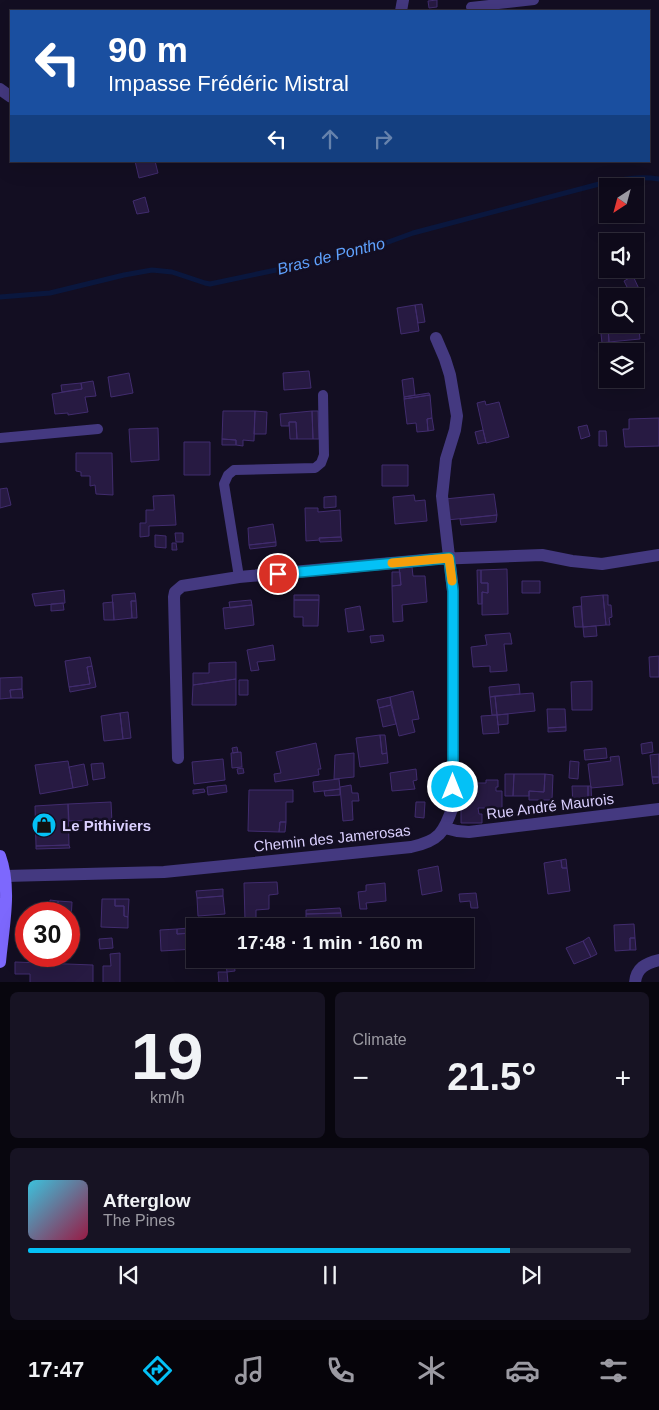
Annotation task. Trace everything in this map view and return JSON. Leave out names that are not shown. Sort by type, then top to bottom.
[{"type":"main road","points":[[0,856],[5,876],[5,906],[0,962]]},
{"type":"street","points":[[436,338],[450,375],[457,416],[446,460],[442,496],[453,591],[453,806],[445,828]]},
{"type":"street","points":[[178,758],[174,597],[175,592],[182,586],[239,577],[449,558],[542,555],[602,564],[659,555]]},
{"type":"street","name":"Rue André Maurois","points":[[445,828],[469,832],[659,809]]},
{"type":"street","name":"Chemin des Jamerosas","points":[[5,876],[164,872],[411,847],[428,843],[445,828]]},
{"type":"street","points":[[635,982],[640,969],[647,963],[659,960]]},
{"type":"lane","points":[[471,7],[534,0]]},
{"type":"lane","points":[[239,577],[224,484],[228,475],[234,470],[315,468],[321,464],[324,455],[324,395]]},
{"type":"lane","points":[[0,438],[98,429]]},
{"type":"building","points":[[437,0],[437,7],[429,8],[428,1]]},
{"type":"building","points":[[135,162],[155,162],[158,173],[139,178]]},
{"type":"building","points":[[145,197],[149,212],[137,214],[133,201]]},
{"type":"building","points":[[634,278],[639,288],[628,288],[624,281]]},
{"type":"building","points":[[422,304],[425,322],[418,323],[415,305]]},
{"type":"building","points":[[415,305],[419,331],[401,334],[397,308]]},
{"type":"building","points":[[601,333],[608,333],[609,342],[602,343]]},
{"type":"building","points":[[608,333],[639,333],[640,339],[609,342]]},
{"type":"building","points":[[309,371],[311,388],[284,390],[283,373]]},
{"type":"building","points":[[129,373],[133,393],[111,397],[108,377]]},
{"type":"building","points":[[413,378],[415,395],[404,397],[402,380]]},
{"type":"building","points":[[93,381],[96,396],[85,397],[88,412],[68,415],[68,413],[55,414],[52,394],[82,389],[81,383]]},
{"type":"building","points":[[81,383],[82,389],[62,392],[61,385]]},
{"type":"building","points":[[429,393],[430,395],[404,399],[404,397]]},
{"type":"building","points":[[430,395],[432,418],[427,419],[428,431],[417,432],[416,423],[407,424],[404,399]]},
{"type":"building","points":[[485,401],[486,405],[499,402],[509,437],[486,443],[477,403]]},
{"type":"building","points":[[223,411],[255,411],[254,441],[243,440],[243,446],[236,445],[236,440],[222,439]]},
{"type":"building","points":[[255,411],[267,412],[266,434],[254,434]]},
{"type":"building","points":[[312,411],[313,439],[297,439],[296,422],[289,422],[289,426],[281,426],[280,414]]},
{"type":"building","points":[[312,411],[318,411],[319,439],[313,439]]},
{"type":"building","points":[[432,418],[434,430],[428,431],[427,419]]},
{"type":"building","points":[[659,418],[659,446],[625,447],[623,429],[629,429],[629,419]]},
{"type":"building","points":[[289,422],[296,422],[297,439],[290,439]]},
{"type":"building","points":[[587,425],[590,436],[581,439],[578,427]]},
{"type":"building","points":[[158,428],[159,460],[131,462],[129,429]]},
{"type":"building","points":[[483,430],[486,442],[478,444],[475,432]]},
{"type":"building","points":[[599,431],[606,431],[607,446],[599,446]]},
{"type":"building","points":[[222,439],[236,440],[236,445],[222,445]]},
{"type":"building","points":[[184,442],[210,442],[210,475],[184,475]]},
{"type":"building","points":[[76,453],[112,453],[113,495],[96,494],[95,485],[90,486],[90,476],[81,476],[81,472],[76,471]]},
{"type":"building","points":[[382,465],[408,465],[408,486],[382,486]]},
{"type":"building","points":[[7,488],[11,505],[0,508],[0,489]]},
{"type":"building","points":[[494,494],[497,515],[447,520],[445,499]]},
{"type":"building","points":[[174,495],[176,525],[149,526],[149,536],[140,537],[140,523],[146,523],[146,510],[154,510],[153,496]]},
{"type":"building","points":[[414,495],[415,501],[425,500],[427,521],[395,524],[393,497]]},
{"type":"building","points":[[336,496],[336,507],[324,508],[324,497]]},
{"type":"building","points":[[305,508],[318,508],[318,512],[340,510],[341,537],[319,538],[320,540],[306,541]]},
{"type":"building","points":[[497,515],[496,522],[461,525],[460,519]]},
{"type":"building","points":[[273,524],[276,542],[249,545],[248,528]]},
{"type":"building","points":[[175,533],[183,533],[183,542],[176,542]]},
{"type":"building","points":[[155,535],[166,536],[166,548],[155,547]]},
{"type":"building","points":[[341,537],[342,541],[320,542],[319,538]]},
{"type":"building","points":[[276,542],[276,546],[250,549],[249,545]]},
{"type":"building","points":[[172,543],[176,543],[177,550],[172,550]]},
{"type":"building","points":[[412,567],[413,576],[425,576],[427,602],[402,605],[403,621],[393,622],[392,586],[401,585],[399,568]]},
{"type":"building","points":[[507,569],[508,614],[482,615],[482,592],[488,593],[488,583],[481,583],[481,570]]},
{"type":"building","points":[[477,570],[481,570],[481,583],[488,583],[488,593],[482,592],[482,604],[478,604]]},
{"type":"building","points":[[392,572],[400,572],[401,585],[392,586]]},
{"type":"building","points":[[522,581],[540,581],[540,593],[522,593]]},
{"type":"building","points":[[64,590],[65,603],[35,606],[32,594]]},
{"type":"building","points":[[135,593],[136,601],[131,601],[132,618],[114,620],[112,595]]},
{"type":"building","points":[[294,595],[319,595],[319,600],[294,600]]},
{"type":"building","points":[[603,595],[606,625],[583,627],[581,597]]},
{"type":"building","points":[[603,595],[608,595],[608,605],[611,605],[612,617],[609,618],[610,625],[606,625]]},
{"type":"building","points":[[251,600],[252,605],[230,608],[229,602]]},
{"type":"building","points":[[294,600],[319,600],[318,626],[303,626],[303,617],[294,617]]},
{"type":"building","points":[[131,601],[136,601],[137,618],[132,618]]},
{"type":"building","points":[[113,602],[114,620],[104,620],[103,603]]},
{"type":"building","points":[[63,603],[64,610],[51,611],[51,604]]},
{"type":"building","points":[[252,605],[254,625],[225,629],[223,608]]},
{"type":"building","points":[[360,606],[364,630],[348,632],[345,609]]},
{"type":"building","points":[[581,606],[583,627],[575,627],[573,607]]},
{"type":"building","points":[[596,626],[597,636],[584,637],[583,627]]},
{"type":"building","points":[[510,633],[512,644],[504,644],[507,671],[490,672],[490,666],[473,667],[471,647],[487,645],[485,635]]},
{"type":"building","points":[[383,635],[384,641],[371,643],[370,636]]},
{"type":"building","points":[[273,645],[275,660],[257,662],[259,670],[251,671],[247,650]]},
{"type":"building","points":[[659,656],[659,677],[650,677],[649,657]]},
{"type":"building","points":[[90,657],[92,666],[87,667],[90,684],[69,687],[65,661]]},
{"type":"building","points":[[236,662],[236,679],[193,685],[193,673],[209,673],[209,663]]},
{"type":"building","points":[[92,666],[96,687],[70,692],[69,687],[90,684],[87,667]]},
{"type":"building","points":[[22,677],[22,689],[10,690],[11,698],[0,699],[0,678]]},
{"type":"building","points":[[236,679],[236,705],[192,705],[193,685]]},
{"type":"building","points":[[239,680],[248,680],[248,695],[239,695]]},
{"type":"building","points":[[592,681],[592,710],[572,710],[571,682]]},
{"type":"building","points":[[519,684],[520,694],[490,697],[489,687]]},
{"type":"building","points":[[22,689],[23,698],[11,698],[10,690]]},
{"type":"building","points":[[413,691],[419,719],[412,720],[415,732],[399,736],[390,697]]},
{"type":"building","points":[[533,693],[535,711],[497,715],[495,696]]},
{"type":"building","points":[[495,696],[497,715],[492,715],[490,697]]},
{"type":"building","points":[[390,697],[391,705],[379,708],[377,700]]},
{"type":"building","points":[[391,705],[396,724],[383,727],[379,708]]},
{"type":"building","points":[[547,709],[565,709],[566,727],[548,728]]},
{"type":"building","points":[[128,712],[131,738],[123,739],[120,713]]},
{"type":"building","points":[[120,713],[123,739],[104,741],[101,716]]},
{"type":"building","points":[[508,714],[508,724],[498,725],[497,715]]},
{"type":"building","points":[[497,715],[499,733],[483,734],[481,716]]},
{"type":"building","points":[[566,727],[566,731],[548,732],[548,728]]},
{"type":"building","points":[[380,735],[385,735],[387,753],[382,754]]},
{"type":"building","points":[[380,735],[382,754],[387,753],[388,763],[360,767],[356,738]]},
{"type":"building","points":[[652,742],[653,752],[642,754],[641,744]]},
{"type":"building","points":[[316,743],[321,769],[318,769],[319,775],[275,782],[274,774],[281,773],[276,752]]},
{"type":"building","points":[[237,747],[238,752],[233,753],[232,748]]},
{"type":"building","points":[[606,748],[607,758],[585,760],[584,750]]},
{"type":"building","points":[[241,752],[242,767],[232,768],[231,753]]},
{"type":"building","points":[[354,753],[354,777],[334,779],[335,755]]},
{"type":"building","points":[[659,754],[659,777],[652,777],[650,755]]},
{"type":"building","points":[[619,756],[623,785],[591,788],[588,764],[611,761],[610,757]]},
{"type":"building","points":[[223,759],[225,780],[194,784],[192,762]]},
{"type":"building","points":[[68,761],[73,788],[40,794],[35,765]]},
{"type":"building","points":[[570,761],[579,762],[578,779],[569,778]]},
{"type":"building","points":[[103,763],[105,778],[93,780],[91,764]]},
{"type":"building","points":[[84,764],[88,785],[73,788],[69,767]]},
{"type":"building","points":[[243,768],[244,773],[238,774],[237,769]]},
{"type":"building","points":[[416,769],[417,780],[413,781],[415,789],[392,791],[390,773]]},
{"type":"building","points":[[505,774],[514,774],[513,796],[505,796]]},
{"type":"building","points":[[514,774],[545,774],[544,792],[529,791],[529,796],[513,796]]},
{"type":"building","points":[[545,774],[553,775],[552,800],[529,800],[529,791],[544,792]]},
{"type":"building","points":[[652,777],[659,777],[659,783],[653,784]]},
{"type":"building","points":[[339,779],[340,789],[314,792],[313,782]]},
{"type":"building","points":[[486,780],[498,780],[496,791],[502,791],[502,812],[486,812],[486,808],[478,808],[479,814],[482,814],[482,823],[461,823],[461,789],[472,789],[472,783],[486,783]]},
{"type":"building","points":[[226,785],[227,792],[208,795],[207,787]]},
{"type":"building","points":[[351,785],[352,793],[358,793],[359,801],[352,801],[353,820],[343,821],[340,787]]},
{"type":"building","points":[[572,786],[588,786],[588,807],[573,806]]},
{"type":"building","points":[[588,786],[591,786],[592,807],[588,807]]},
{"type":"building","points":[[204,789],[205,792],[193,794],[193,790]]},
{"type":"building","points":[[340,789],[340,795],[325,796],[324,791]]},
{"type":"building","points":[[249,790],[293,790],[293,802],[286,802],[286,822],[280,822],[279,832],[248,831]]},
{"type":"building","points":[[111,802],[112,823],[102,823],[102,820],[69,821],[68,804]]},
{"type":"building","points":[[416,802],[425,802],[424,818],[415,817]]},
{"type":"building","points":[[68,804],[69,845],[36,846],[35,806]]},
{"type":"building","points":[[280,822],[286,822],[285,832],[279,832]]},
{"type":"building","points":[[69,845],[70,848],[36,849],[36,846]]},
{"type":"building","points":[[566,859],[567,868],[562,868],[561,860]]},
{"type":"building","points":[[561,860],[562,868],[567,868],[570,891],[548,894],[544,863]]},
{"type":"building","points":[[438,866],[442,891],[422,895],[418,870]]},
{"type":"building","points":[[277,882],[278,894],[269,895],[269,909],[256,910],[256,918],[245,918],[244,883]]},
{"type":"building","points":[[385,883],[386,901],[366,903],[367,909],[360,909],[358,892],[366,891],[366,885]]},
{"type":"building","points":[[223,889],[223,896],[197,898],[196,891]]},
{"type":"building","points":[[476,893],[478,908],[471,908],[470,901],[460,902],[459,894]]},
{"type":"building","points":[[223,896],[225,914],[198,916],[197,898]]},
{"type":"building","points":[[102,899],[115,899],[115,906],[124,906],[124,916],[128,917],[128,928],[101,927]]},
{"type":"building","points":[[115,899],[129,899],[128,917],[124,916],[124,906],[115,906]]},
{"type":"building","points":[[340,908],[341,913],[306,914],[306,910]]},
{"type":"building","points":[[341,913],[341,918],[306,918],[306,914]]},
{"type":"building","points":[[634,924],[635,938],[630,938],[630,950],[615,951],[614,925]]},
{"type":"building","points":[[186,928],[186,933],[177,934],[177,929]]},
{"type":"building","points":[[177,929],[177,934],[186,934],[186,950],[161,951],[160,930]]},
{"type":"building","points":[[589,937],[597,954],[591,957],[583,941]]},
{"type":"building","points":[[112,938],[113,948],[100,949],[99,939]]},
{"type":"building","points":[[630,938],[635,938],[636,950],[630,950]]},
{"type":"building","points":[[583,941],[591,957],[574,964],[566,948]]},
{"type":"building","points":[[120,953],[120,982],[103,982],[103,966],[111,966],[110,954]]},
{"type":"building","points":[[80,964],[93,965],[93,982],[30,982],[30,974],[15,974],[15,967],[80,967]]},
{"type":"building","points":[[226,968],[235,968],[235,971],[227,972]]},
{"type":"building","points":[[218,972],[227,972],[228,982],[219,982]]},
{"type":"waterway","name":"Bras de Pontho","points":[[0,297],[50,293],[152,270],[172,272],[210,284],[361,252],[413,233],[603,183],[631,178],[659,179]]},
{"type":"slow traffic","points":[[392,563],[449,558],[452,581]]},
{"type":"place","name":"Le Pithiviers","points":[[44,825]]},
{"type":"route","points":[[278,574],[449,558],[453,591],[453,787]]}]
